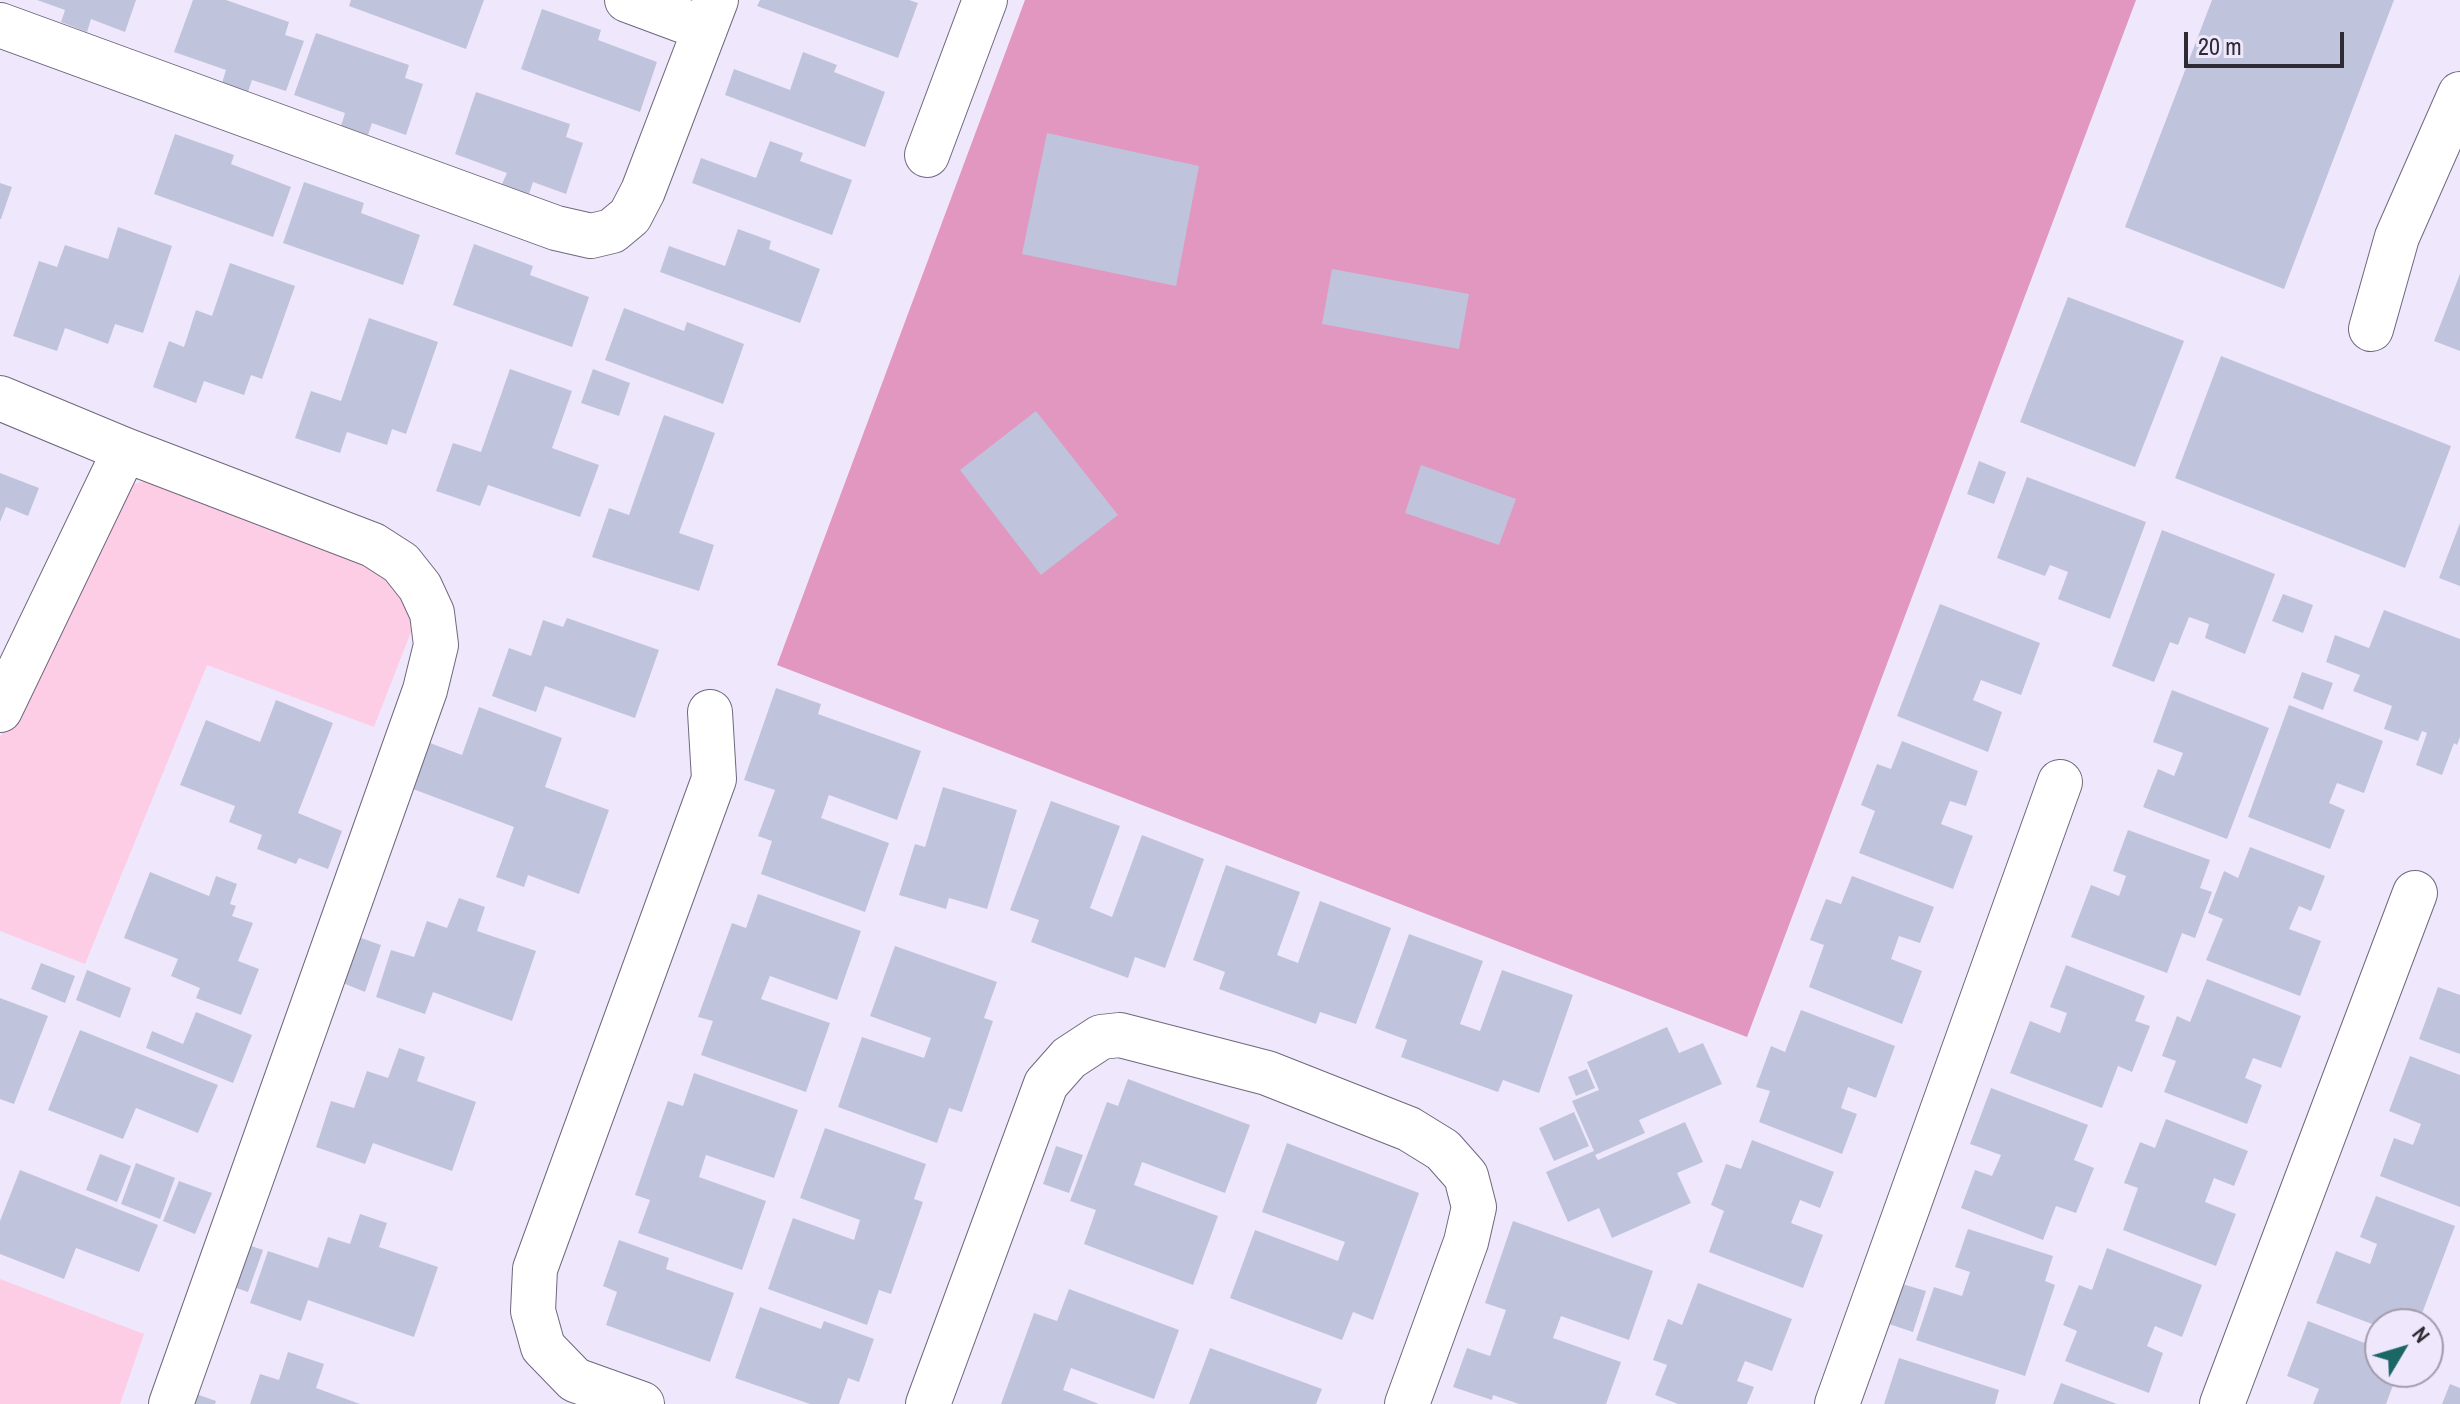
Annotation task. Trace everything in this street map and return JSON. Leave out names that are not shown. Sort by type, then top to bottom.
[{"type":"street","points":[[0,25],[556,228],[591,236],[612,231],[630,216],[643,191],[710,14],[627,0]]},
{"type":"street","points":[[927,155],[985,0]]},
{"type":"street","points":[[2371,329],[2397,237],[2460,94]]},
{"type":"street","points":[[0,398],[125,450],[373,545],[401,563],[420,587],[432,613],[436,645],[425,690],[171,1404]]},
{"type":"street","points":[[0,710],[125,450]]},
{"type":"street","points":[[619,1400],[575,1380],[543,1347],[533,1311],[535,1269],[714,779],[710,712]]},
{"type":"street","points":[[1837,1404],[2060,782]]},
{"type":"street","points":[[2222,1404],[2415,893]]},
{"type":"street","points":[[928,1404],[1046,1084],[1079,1051],[1101,1037],[1120,1035],[1267,1073],[1409,1129],[1443,1150],[1466,1176],[1474,1207],[1466,1242],[1407,1404]]},
{"type":"shaded area","points":[[1025,0],[2136,0],[1747,1037],[777,665]]},
{"type":"shaded area","points":[[148,480],[430,583],[374,727],[207,665],[85,964],[0,931],[0,737],[118,489]]},
{"type":"shaded area","points":[[0,1279],[144,1334],[120,1404],[0,1404]]},
{"type":"building","points":[[37,0],[136,0],[125,32],[91,19],[87,32],[61,22],[65,10]]},
{"type":"building","points":[[193,0],[226,0],[289,22],[285,35],[304,41],[286,91],[252,80],[248,92],[222,83],[226,70],[174,52]]},
{"type":"building","points":[[351,0],[484,0],[466,49],[349,6]]},
{"type":"building","points":[[760,0],[909,0],[918,3],[898,58],[757,6]]},
{"type":"building","points":[[2212,0],[2394,0],[2284,289],[2125,227]]},
{"type":"building","points":[[542,9],[601,30],[598,40],[657,62],[640,112],[521,69]]},
{"type":"building","points":[[316,33],[409,65],[405,78],[423,84],[406,135],[372,123],[368,135],[341,126],[345,113],[294,95]]},
{"type":"building","points":[[803,52],[837,65],[834,72],[885,92],[865,147],[725,95],[734,69],[790,90]]},
{"type":"building","points":[[476,92],[570,124],[566,137],[583,143],[566,194],[533,182],[529,194],[502,184],[507,173],[455,154]]},
{"type":"building","points":[[1047,133],[1199,166],[1176,286],[1022,254]]},
{"type":"building","points":[[175,134],[234,155],[231,164],[291,187],[273,237],[154,194]]},
{"type":"building","points":[[770,141],[803,153],[800,161],[852,180],[832,235],[692,183],[701,158],[756,178]]},
{"type":"building","points":[[304,182],[364,203],[361,213],[420,235],[403,285],[283,243]]},
{"type":"building","points":[[0,183],[12,187],[1,219],[0,219]]},
{"type":"building","points":[[118,227],[172,246],[143,333],[115,324],[108,344],[65,328],[57,351],[13,336],[39,261],[57,267],[65,245],[108,259]]},
{"type":"building","points":[[738,229],[771,241],[769,249],[820,269],[800,323],[660,272],[669,246],[725,266]]},
{"type":"building","points":[[474,244],[533,266],[530,275],[589,297],[572,347],[453,305]]},
{"type":"building","points":[[230,263],[295,286],[262,379],[251,375],[244,395],[204,381],[196,403],[153,387],[169,341],[184,347],[196,310],[212,316]]},
{"type":"building","points":[[1332,269],[1469,294],[1459,349],[1322,324]]},
{"type":"building","points":[[2460,274],[2460,351],[2434,341]]},
{"type":"building","points":[[2068,297],[2184,341],[2135,467],[2020,422]]},
{"type":"building","points":[[624,308],[684,331],[687,322],[744,344],[723,404],[605,360]]},
{"type":"building","points":[[369,318],[438,342],[406,434],[392,429],[387,445],[347,432],[340,453],[295,438],[311,391],[341,401]]},
{"type":"building","points":[[2221,356],[2451,446],[2405,568],[2175,478]]},
{"type":"building","points":[[510,369],[572,391],[552,448],[599,465],[580,517],[488,485],[480,506],[436,491],[453,443],[481,452]]},
{"type":"building","points":[[593,369],[630,383],[619,416],[581,403]]},
{"type":"building","points":[[1036,411],[1118,515],[1041,575],[960,470]]},
{"type":"building","points":[[664,415],[715,433],[679,533],[714,545],[699,591],[592,557],[609,508],[629,515]]},
{"type":"building","points":[[1979,461],[2006,472],[1994,504],[1967,494]]},
{"type":"building","points":[[1421,465],[1516,499],[1499,545],[1405,513]]},
{"type":"building","points":[[0,473],[39,488],[28,516],[6,507],[0,522]]},
{"type":"building","points":[[2027,477],[2146,522],[2110,619],[2058,599],[2068,572],[2050,565],[2045,576],[1997,558]]},
{"type":"building","points":[[2460,523],[2460,586],[2439,578]]},
{"type":"building","points":[[2162,530],[2275,574],[2245,654],[2205,638],[2209,624],[2189,617],[2178,645],[2170,642],[2154,682],[2112,666]]},
{"type":"building","points":[[2283,594],[2313,605],[2303,633],[2272,621]]},
{"type":"building","points":[[1940,604],[2040,643],[2021,695],[1981,680],[1973,700],[2002,712],[1988,752],[1897,716]]},
{"type":"building","points":[[2384,610],[2460,639],[2460,737],[2457,745],[2454,743],[2442,775],[2416,765],[2427,733],[2422,731],[2418,741],[2384,729],[2392,706],[2353,691],[2360,675],[2326,662],[2335,635],[2369,648]]},
{"type":"building","points":[[567,618],[659,650],[635,718],[545,686],[536,712],[492,696],[509,648],[531,656],[543,620],[563,627]]},
{"type":"building","points":[[2302,672],[2333,683],[2323,710],[2293,698]]},
{"type":"building","points":[[776,688],[821,704],[818,714],[921,751],[897,820],[829,795],[821,818],[889,843],[865,912],[761,874],[772,841],[758,836],[775,790],[744,780]]},
{"type":"building","points":[[2172,690],[2269,728],[2227,839],[2143,807],[2158,769],[2174,776],[2183,753],[2153,742]]},
{"type":"building","points":[[276,700],[333,723],[298,813],[342,831],[328,869],[299,858],[296,864],[257,849],[262,835],[229,822],[235,806],[180,785],[206,720],[260,742]]},
{"type":"building","points":[[2289,705],[2383,741],[2364,793],[2337,783],[2329,803],[2345,810],[2330,849],[2248,817]]},
{"type":"building","points":[[479,707],[562,738],[545,787],[609,810],[579,894],[528,875],[524,887],[496,877],[514,827],[405,786],[422,740],[462,755]]},
{"type":"building","points":[[1902,741],[1978,771],[1966,806],[1950,801],[1941,824],[1973,836],[1953,889],[1859,853],[1875,811],[1861,805],[1877,764],[1891,769]]},
{"type":"building","points":[[943,787],[1017,810],[987,909],[949,898],[946,909],[899,895],[915,844],[925,847]]},
{"type":"building","points":[[1051,801],[1120,826],[1090,908],[1112,917],[1142,835],[1204,859],[1165,968],[1135,957],[1128,978],[1031,942],[1039,920],[1010,910]]},
{"type":"building","points":[[2128,830],[2210,860],[2200,888],[2212,892],[2195,938],[2182,933],[2167,973],[2071,937],[2091,885],[2119,896],[2126,876],[2113,871]]},
{"type":"building","points":[[2250,847],[2325,876],[2311,911],[2299,906],[2289,929],[2321,941],[2300,996],[2206,960],[2223,919],[2208,913],[2224,871],[2238,878]]},
{"type":"building","points":[[1226,865],[1300,892],[1277,955],[1298,963],[1320,901],[1391,928],[1356,1024],[1320,1012],[1316,1024],[1219,989],[1225,972],[1193,960]]},
{"type":"building","points":[[150,872],[209,896],[216,876],[237,884],[230,904],[236,906],[232,916],[253,923],[238,961],[259,969],[241,1015],[196,998],[200,988],[171,976],[178,959],[124,938]]},
{"type":"building","points":[[1852,876],[1934,907],[1920,943],[1899,936],[1891,959],[1922,971],[1902,1024],[1809,987],[1824,945],[1810,940],[1826,899],[1841,904]]},
{"type":"building","points":[[758,894],[861,931],[837,1000],[770,976],[761,999],[830,1023],[806,1092],[701,1055],[713,1021],[698,1017],[732,923],[746,928]]},
{"type":"building","points":[[459,898],[485,907],[477,931],[536,951],[512,1021],[433,992],[425,1014],[376,997],[391,950],[414,957],[427,921],[447,928]]},
{"type":"building","points":[[1409,934],[1483,961],[1460,1024],[1480,1031],[1502,970],[1573,995],[1539,1093],[1503,1080],[1498,1092],[1401,1057],[1407,1040],[1375,1028]]},
{"type":"building","points":[[353,935],[381,945],[365,992],[338,981]]},
{"type":"building","points":[[895,946],[997,982],[984,1018],[993,1021],[962,1112],[949,1108],[937,1143],[838,1107],[862,1037],[924,1058],[931,1038],[870,1016]]},
{"type":"building","points":[[41,963],[75,976],[65,1003],[31,989]]},
{"type":"building","points":[[2066,965],[2145,996],[2135,1021],[2150,1026],[2132,1072],[2118,1066],[2102,1108],[2010,1073],[2030,1021],[2060,1033],[2067,1013],[2050,1007]]},
{"type":"building","points":[[87,970],[131,988],[120,1018],[76,1000]]},
{"type":"building","points":[[2207,979],[2301,1016],[2281,1068],[2253,1058],[2245,1078],[2262,1085],[2247,1124],[2164,1092],[2176,1061],[2162,1056],[2177,1016],[2190,1022]]},
{"type":"building","points":[[2438,987],[2460,995],[2460,1054],[2419,1039]]},
{"type":"building","points":[[0,998],[48,1016],[14,1104],[0,1099]]},
{"type":"building","points":[[1801,1010],[1895,1046],[1876,1098],[1848,1087],[1841,1108],[1857,1114],[1842,1154],[1759,1122],[1770,1091],[1756,1087],[1771,1046],[1785,1052]]},
{"type":"building","points":[[196,1012],[252,1035],[233,1083],[146,1048],[152,1031],[183,1044]]},
{"type":"building","points":[[1667,1027],[1679,1053],[1703,1043],[1722,1084],[1639,1120],[1645,1133],[1595,1155],[1598,1160],[1685,1122],[1703,1162],[1677,1173],[1691,1203],[1612,1238],[1599,1208],[1568,1222],[1546,1172],[1594,1151],[1572,1101],[1599,1090],[1587,1062]]},
{"type":"building","points":[[80,1030],[218,1085],[198,1133],[136,1108],[123,1139],[48,1110]]},
{"type":"building","points":[[399,1048],[425,1057],[417,1081],[476,1102],[452,1171],[373,1143],[365,1164],[316,1147],[331,1101],[354,1108],[367,1071],[388,1078]]},
{"type":"building","points":[[2410,1056],[2460,1075],[2460,1207],[2380,1176],[2394,1138],[2413,1145],[2421,1124],[2389,1111]]},
{"type":"building","points":[[1587,1069],[1595,1088],[1576,1096],[1568,1077]]},
{"type":"building","points":[[694,1073],[798,1110],[774,1178],[706,1155],[699,1177],[766,1201],[742,1270],[638,1233],[650,1200],[635,1195],[651,1149],[668,1101],[683,1106]]},
{"type":"building","points":[[1128,1079],[1250,1125],[1225,1193],[1142,1162],[1134,1185],[1218,1216],[1193,1285],[1084,1244],[1096,1210],[1070,1201],[1107,1102],[1118,1106]]},
{"type":"building","points":[[1991,1088],[2088,1125],[2074,1160],[2094,1168],[2076,1213],[2056,1206],[2043,1240],[1961,1208],[1975,1170],[1992,1176],[2001,1155],[1970,1144]]},
{"type":"building","points":[[1574,1112],[1589,1146],[1554,1161],[1539,1128]]},
{"type":"building","points":[[2166,1119],[2248,1151],[2234,1186],[2214,1178],[2205,1202],[2236,1214],[2216,1266],[2123,1230],[2138,1188],[2124,1183],[2140,1142],[2155,1148]]},
{"type":"building","points":[[825,1128],[926,1164],[914,1199],[923,1202],[891,1294],[879,1290],[867,1325],[768,1289],[793,1218],[854,1240],[860,1220],[800,1198]]},
{"type":"building","points":[[1752,1140],[1834,1172],[1820,1208],[1800,1200],[1791,1223],[1823,1235],[1803,1288],[1709,1252],[1724,1211],[1711,1205],[1726,1164],[1741,1169]]},
{"type":"building","points":[[1287,1143],[1419,1193],[1373,1320],[1353,1312],[1342,1340],[1230,1298],[1255,1230],[1338,1261],[1345,1242],[1262,1212]]},
{"type":"building","points":[[1056,1146],[1083,1155],[1069,1193],[1043,1184]]},
{"type":"building","points":[[100,1154],[131,1166],[117,1202],[86,1190]]},
{"type":"building","points":[[136,1163],[175,1178],[160,1219],[121,1204]]},
{"type":"building","points":[[20,1170],[158,1225],[139,1272],[76,1248],[64,1279],[0,1254],[0,1221]]},
{"type":"building","points":[[179,1181],[212,1193],[195,1234],[163,1221]]},
{"type":"building","points":[[2376,1196],[2455,1226],[2424,1308],[2364,1308],[2364,1321],[2316,1303],[2336,1251],[2370,1264],[2377,1244],[2360,1237]]},
{"type":"building","points":[[360,1214],[387,1223],[379,1247],[438,1267],[414,1337],[308,1300],[301,1321],[250,1303],[268,1251],[318,1268],[328,1237],[350,1244]]},
{"type":"building","points":[[1513,1221],[1653,1271],[1629,1340],[1561,1316],[1553,1338],[1621,1362],[1606,1404],[1519,1404],[1493,1395],[1492,1400],[1453,1387],[1467,1348],[1490,1356],[1506,1310],[1485,1303]]},
{"type":"building","points":[[1968,1229],[2053,1256],[2045,1281],[2055,1285],[2025,1376],[1916,1340],[1934,1287],[1962,1296],[1970,1272],[1955,1267]]},
{"type":"building","points":[[619,1240],[669,1258],[666,1269],[734,1293],[710,1362],[606,1325],[617,1292],[603,1286]]},
{"type":"building","points":[[237,1241],[263,1250],[248,1292],[222,1283]]},
{"type":"building","points":[[2107,1248],[2202,1285],[2182,1337],[2155,1326],[2147,1346],[2163,1353],[2149,1393],[2065,1361],[2077,1331],[2063,1325],[2079,1285],[2092,1290]]},
{"type":"building","points":[[1698,1283],[1792,1319],[1772,1371],[1745,1361],[1737,1381],[1754,1387],[1747,1404],[1678,1404],[1655,1395],[1667,1365],[1653,1360],[1668,1319],[1682,1325]]},
{"type":"building","points":[[1899,1283],[1926,1291],[1913,1332],[1886,1323]]},
{"type":"building","points":[[1069,1289],[1179,1330],[1154,1399],[1071,1368],[1063,1390],[1099,1404],[1001,1404],[1034,1313],[1057,1321]]},
{"type":"building","points":[[760,1307],[821,1329],[824,1321],[874,1339],[859,1382],[848,1378],[839,1404],[810,1404],[735,1378]]},
{"type":"building","points":[[2308,1321],[2364,1343],[2364,1388],[2392,1388],[2386,1404],[2313,1404],[2319,1389],[2287,1376]]},
{"type":"building","points":[[1210,1348],[1322,1389],[1316,1404],[1189,1404]]},
{"type":"building","points":[[288,1352],[324,1364],[316,1388],[360,1404],[250,1404],[260,1374],[279,1380]]},
{"type":"building","points":[[1899,1358],[1999,1390],[1995,1404],[1884,1404]]},
{"type":"building","points":[[2061,1383],[2117,1404],[2053,1404]]},
{"type":"building","points":[[2450,1384],[2460,1388],[2460,1404],[2442,1404]]},
{"type":"building","points":[[182,1389],[216,1401],[215,1404],[177,1404]]}]
